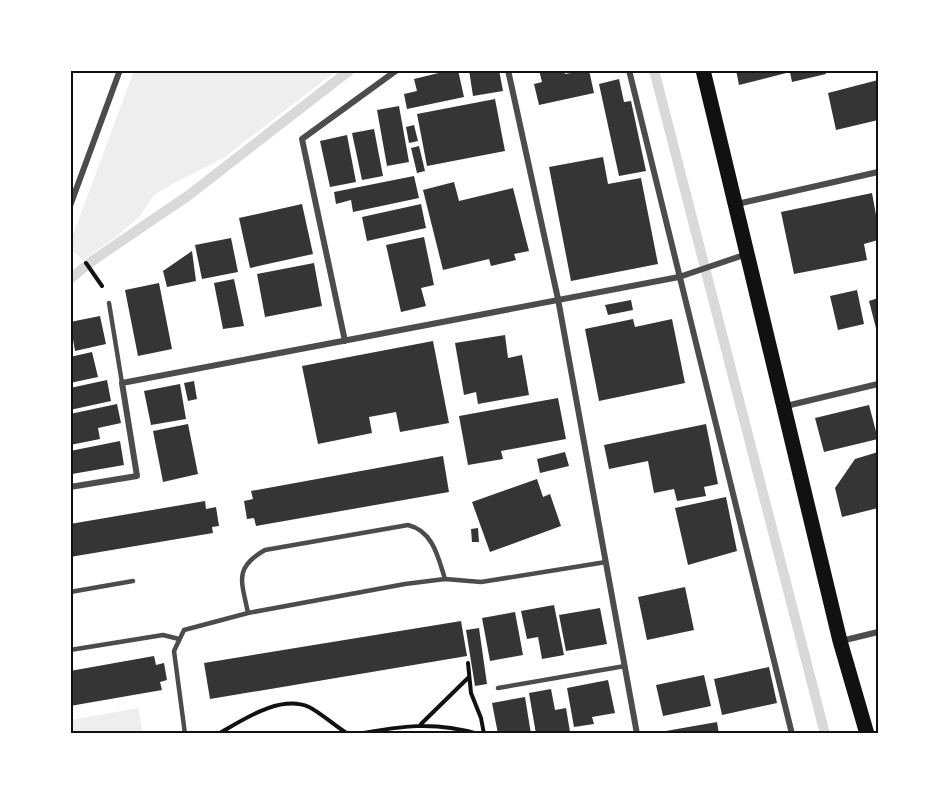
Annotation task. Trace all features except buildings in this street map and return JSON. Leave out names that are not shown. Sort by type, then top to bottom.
[{"type":"main road","points":[[703,70],[749,254],[782,406],[840,641],[867,734]]},
{"type":"street","points":[[70,206],[120,70]]},
{"type":"street","points":[[345,341],[302,139],[397,70]]},
{"type":"street","points":[[508,70],[558,299],[637,734]]},
{"type":"street","points":[[629,70],[792,734]]},
{"type":"street","points":[[736,204],[879,172]]},
{"type":"street","points":[[70,487],[137,476],[122,383],[680,277],[749,254]]},
{"type":"street","points":[[782,406],[879,384]]},
{"type":"street","points":[[840,641],[879,632]]},
{"type":"lane","points":[[109,303],[122,383]]},
{"type":"lane","points":[[248,613],[242,582],[243,571],[249,559],[265,550],[408,525],[420,528],[430,540],[445,579]]},
{"type":"lane","points":[[185,734],[174,651],[184,630],[248,613],[405,584],[445,579],[481,582],[606,562]]},
{"type":"lane","points":[[70,592],[133,582]]},
{"type":"lane","points":[[70,650],[163,635],[179,639]]},
{"type":"lane","points":[[498,688],[625,666]]},
{"type":"path","points":[[86,263],[100,284]]},
{"type":"path","points":[[468,663],[471,693],[481,718],[484,734]]},
{"type":"path","points":[[420,725],[469,676]]},
{"type":"path","points":[[218,734],[276,706],[298,703],[311,708],[348,734]]},
{"type":"path","points":[[357,734],[420,725],[445,726],[478,734]]},
{"type":"shaded area","points":[[134,70],[336,71],[225,157],[154,195],[140,216],[116,237],[83,260],[71,250],[71,240]]},
{"type":"shaded area","points":[[138,708],[143,733],[71,733],[71,720]]},
{"type":"waterway","points":[[70,279],[92,261],[189,195],[350,70]]},
{"type":"waterway","points":[[654,70],[825,734]]}]
